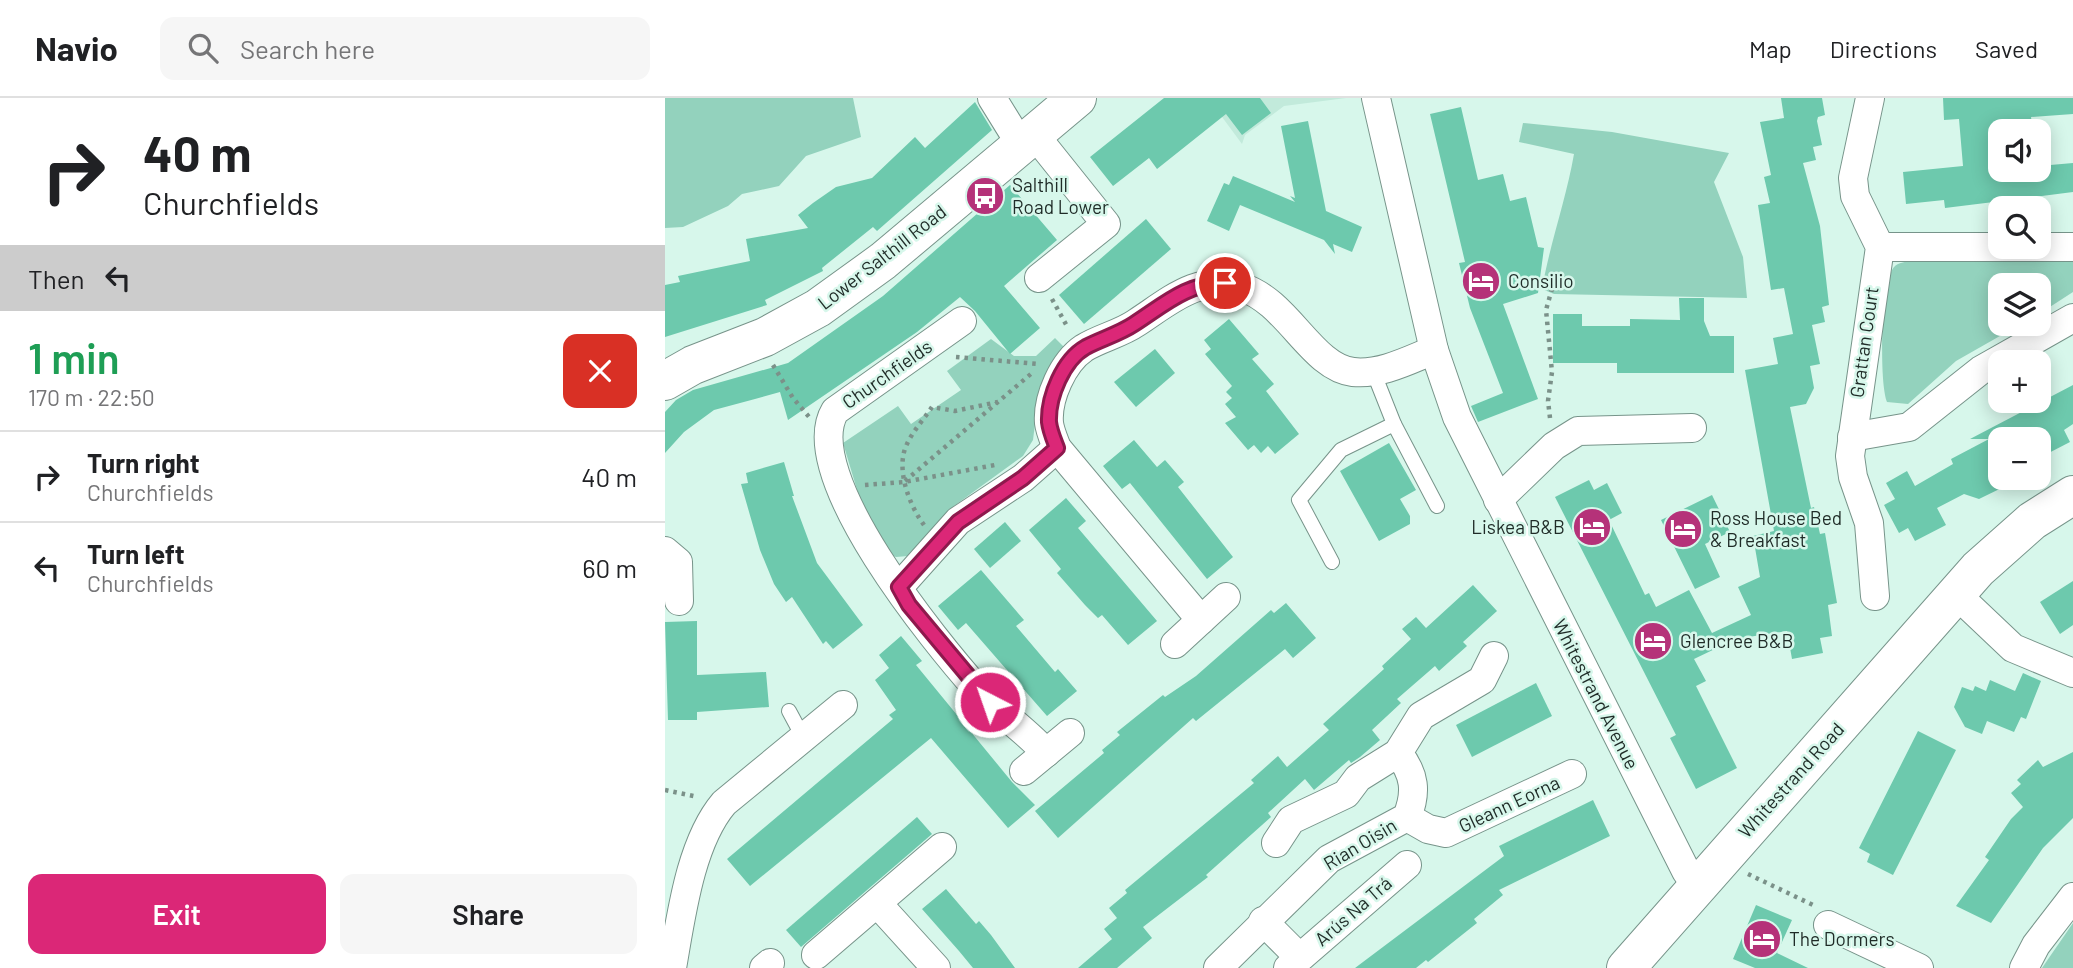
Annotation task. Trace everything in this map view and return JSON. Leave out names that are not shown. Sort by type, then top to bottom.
[{"type":"main road","name":"Lower Salthill Road","points":[[666,378],[765,337],[818,308],[883,261],[1077,98]]},
{"type":"main road","name":"Whitestrand Road","points":[[1626,968],[1956,594],[2012,537],[2073,495]]},
{"type":"street","points":[[992,98],[1106,224],[1039,278]]},
{"type":"street","name":"Whitestrand Avenue","points":[[1376,98],[1434,350],[1457,416],[1697,887]]},
{"type":"street","points":[[1870,98],[1853,178],[1855,196],[1880,247],[2073,247]]},
{"type":"street","name":"Grattan Court","points":[[1875,596],[1868,523],[1853,477],[1852,437],[1880,247]]},
{"type":"street","points":[[1201,620],[1057,448],[1049,424],[1051,405],[1062,375],[1083,349],[1128,329],[1181,292],[1210,283],[1225,283],[1252,291],[1271,303],[1326,361],[1338,369],[1354,372],[1394,367],[1434,350]]},
{"type":"street","points":[[1852,437],[1909,427],[1981,370],[2073,318]]},
{"type":"street","name":"Churchfields","points":[[962,321],[835,411],[827,430],[831,458],[840,487],[872,551],[909,605],[979,690],[1046,753]]},
{"type":"street","points":[[1498,500],[1570,434],[1592,429],[1692,428]]},
{"type":"street","points":[[899,587],[938,544],[980,504],[1023,478],[1057,448]]},
{"type":"street","points":[[665,551],[678,562],[679,601]]},
{"type":"street","points":[[1956,594],[2013,648],[2073,673]]},
{"type":"street","points":[[1175,644],[1226,597]]},
{"type":"street","points":[[1276,843],[1290,821],[1346,794],[1358,778],[1398,753],[1421,716],[1482,680],[1494,656]]},
{"type":"street","points":[[672,968],[696,858],[708,821],[724,803],[843,705]]},
{"type":"street","points":[[1024,771],[1070,733]]},
{"type":"street","name":"Rian Oisin","points":[[1218,968],[1329,859],[1407,817],[1415,783],[1398,753]]},
{"type":"street","name":"Gleann Eorna","points":[[1407,817],[1428,829],[1446,832],[1572,774]]},
{"type":"street","points":[[816,955],[942,847]]},
{"type":"street","name":"Arús Na Trá","points":[[1263,921],[1294,963],[1407,865]]},
{"type":"street","points":[[2024,968],[2036,945],[2073,897]]},
{"type":"street","points":[[877,903],[936,968]]},
{"type":"street","points":[[1828,925],[1919,968]]},
{"type":"lane","points":[[1373,371],[1394,425],[1437,506]]},
{"type":"lane","points":[[1332,562],[1299,500],[1341,450],[1394,425]]},
{"type":"lane","points":[[789,711],[804,739]]},
{"type":"path","points":[[1554,446],[1548,401],[1552,372],[1546,310],[1557,271]]},
{"type":"path","points":[[1039,278],[1073,337],[1083,349]]},
{"type":"path","points":[[765,337],[775,370],[793,398],[805,414],[827,430]]},
{"type":"path","points":[[903,363],[945,356],[1042,364],[904,482]]},
{"type":"path","points":[[938,544],[913,511],[904,482],[905,447],[932,407],[955,411],[998,402]]},
{"type":"path","points":[[840,487],[904,482],[1012,461],[1023,478]]},
{"type":"path","points":[[1722,858],[1756,879],[1814,906],[1828,925]]},
{"type":"shaded area","points":[[665,98],[853,98],[861,137],[806,156],[779,186],[742,194],[728,206],[683,227],[665,228]]},
{"type":"shaded area","points":[[1208,98],[1346,98],[1284,106],[1245,135],[1242,144]]},
{"type":"shaded area","points":[[1523,123],[1612,132],[1729,153],[1714,182],[1743,257],[1747,298],[1554,294],[1542,289],[1574,154],[1519,142]]},
{"type":"shaded area","points":[[2073,257],[2073,292],[2051,306],[2051,273],[1988,273],[1988,336],[2000,336],[1956,361],[1908,404],[1887,402],[1883,376],[1883,315],[1888,280],[1895,266],[1911,261]]},
{"type":"shaded area","points":[[1055,338],[1068,351],[1036,416],[1033,440],[1023,456],[954,506],[908,556],[896,557],[889,554],[861,503],[843,443],[898,406],[911,424],[961,390],[947,371],[991,339],[1014,356],[1036,356]]},
{"type":"shaded area","points":[[2073,923],[2073,968],[2042,968]]},
{"type":"building","points":[[1164,98],[1260,98],[1271,113],[1242,135],[1226,114],[1157,169],[1149,158],[1113,186],[1090,157]]},
{"type":"building","points":[[1781,98],[1822,98],[1825,115],[1818,117],[1817,121],[1822,145],[1813,147],[1816,160],[1803,163],[1820,226],[1829,305],[1822,307],[1825,322],[1812,325],[1820,364],[1810,366],[1814,388],[1806,404],[1790,407],[1811,508],[1814,507],[1820,534],[1825,533],[1837,603],[1828,605],[1832,636],[1820,638],[1823,653],[1792,659],[1787,631],[1717,642],[1719,647],[1694,659],[1706,681],[1696,686],[1737,768],[1696,789],[1670,738],[1676,735],[1555,497],[1589,480],[1594,490],[1607,483],[1622,513],[1609,520],[1645,595],[1649,593],[1656,607],[1689,590],[1712,633],[1751,615],[1738,587],[1760,577],[1753,536],[1774,531],[1745,370],[1778,364],[1773,338],[1793,334],[1784,288],[1771,290],[1758,205],[1770,203],[1764,177],[1771,175],[1760,122],[1784,118]]},
{"type":"building","points":[[1943,98],[2073,98],[2073,114],[2031,119],[1988,119],[1988,182],[2051,182],[2051,165],[2073,163],[2073,192],[2041,196],[1988,196],[1988,203],[1945,208],[1944,200],[1906,204],[1903,172],[1963,166],[1959,119],[1944,120]]},
{"type":"building","points":[[975,102],[992,130],[877,231],[873,227],[822,268],[823,271],[765,300],[767,305],[665,337],[665,285],[680,282],[678,276],[750,261],[746,239],[808,228],[798,215],[813,203],[836,187],[872,178],[915,137],[925,148]]},
{"type":"building","points":[[1461,107],[1478,180],[1503,174],[1510,201],[1526,197],[1538,247],[1544,248],[1538,293],[1503,304],[1538,399],[1478,422],[1471,406],[1503,393],[1470,308],[1459,263],[1465,262],[1430,114]]},
{"type":"building","points":[[1308,121],[1326,211],[1362,227],[1352,252],[1333,244],[1335,254],[1324,240],[1240,205],[1229,231],[1207,221],[1224,183],[1229,185],[1233,176],[1295,202],[1290,196],[1295,198],[1281,126]]},
{"type":"building","points":[[1010,185],[1057,240],[1004,286],[1040,328],[1010,354],[960,297],[917,332],[788,420],[780,392],[714,410],[684,432],[665,453],[665,412],[676,400],[693,390],[788,363],[883,296]]},
{"type":"building","points":[[1146,219],[1171,249],[1084,324],[1059,295]]},
{"type":"building","points":[[1679,298],[1704,298],[1704,321],[1710,336],[1734,336],[1734,373],[1617,373],[1617,363],[1553,363],[1553,314],[1582,314],[1582,326],[1630,326],[1630,319],[1680,320]]},
{"type":"building","points":[[1229,319],[1259,354],[1252,359],[1274,384],[1266,391],[1299,434],[1275,454],[1268,446],[1261,453],[1254,445],[1248,450],[1225,423],[1236,417],[1225,404],[1232,398],[1226,392],[1232,386],[1205,354],[1211,349],[1204,340]]},
{"type":"building","points":[[1155,349],[1175,373],[1136,407],[1114,382]]},
{"type":"building","points":[[2073,385],[2073,424],[2064,430],[2070,442],[2051,452],[2051,427],[1993,427],[2020,413],[2051,413],[2051,397]]},
{"type":"building","points":[[1988,430],[1988,439],[1970,439]]},
{"type":"building","points":[[1134,440],[1157,467],[1165,460],[1184,482],[1178,487],[1233,557],[1207,579],[1130,483],[1122,489],[1103,466]]},
{"type":"building","points":[[1988,440],[1988,490],[1997,490],[1979,499],[1964,494],[1937,508],[1946,525],[1915,541],[1908,528],[1899,533],[1884,505],[1895,499],[1886,483],[1907,471],[1915,486],[1953,464],[1951,459]]},
{"type":"building","points":[[1389,443],[1416,490],[1400,499],[1410,516],[1410,524],[1379,541],[1340,471]]},
{"type":"building","points":[[784,462],[792,496],[817,563],[863,625],[833,649],[826,641],[823,644],[792,597],[786,602],[774,584],[760,550],[741,484],[748,483],[746,473]]},
{"type":"building","points":[[1712,495],[1730,532],[1705,544],[1720,577],[1695,589],[1661,520]]},
{"type":"building","points":[[1066,498],[1086,521],[1078,528],[1157,621],[1128,645],[1102,615],[1098,618],[1057,573],[1061,569],[1029,530]]},
{"type":"building","points":[[1005,522],[1021,541],[990,568],[974,549]]},
{"type":"building","points":[[981,570],[1024,620],[1016,626],[1055,672],[1058,669],[1077,691],[1047,716],[966,623],[958,630],[938,606]]},
{"type":"building","points":[[2073,581],[2073,625],[2060,634],[2040,602]]},
{"type":"building","points":[[1473,585],[1497,611],[1463,642],[1467,646],[1439,671],[1435,666],[1397,699],[1401,703],[1372,730],[1380,740],[1351,763],[1349,760],[1314,790],[1305,779],[1268,813],[1271,817],[1206,875],[1208,877],[1143,927],[1152,938],[1117,968],[1078,968],[1112,939],[1104,929],[1117,918],[1109,908],[1127,893],[1125,890],[1254,783],[1251,780],[1278,756],[1287,767],[1329,730],[1323,724],[1384,669],[1382,666],[1411,639],[1402,629],[1416,617],[1426,628]]},
{"type":"building","points":[[1286,603],[1316,638],[1293,658],[1285,649],[1196,721],[1193,718],[1058,838],[1035,811],[1104,753],[1102,750],[1120,735],[1117,732],[1163,695],[1165,697],[1196,676],[1271,610],[1274,613]]},
{"type":"building","points":[[697,621],[697,675],[766,672],[769,707],[697,712],[697,720],[668,720],[665,622]]},
{"type":"building","points":[[901,636],[922,661],[916,665],[1012,782],[1035,805],[1008,828],[931,738],[750,886],[727,859],[893,719],[889,715],[896,710],[875,680],[889,668],[879,655]]},
{"type":"building","points":[[2023,673],[2041,681],[2026,719],[2021,717],[2014,732],[1987,721],[1982,734],[1965,727],[1954,707],[1962,687],[1973,691],[1975,686],[1986,691],[1990,680],[2015,691]]},
{"type":"building","points":[[1536,683],[1552,716],[1472,757],[1456,725]]},
{"type":"building","points":[[1918,731],[1956,750],[1893,875],[1867,862],[1870,854],[1859,848]]},
{"type":"building","points":[[2073,752],[2073,818],[2043,848],[1991,923],[1956,906],[1989,860],[1985,857],[2011,819],[2023,807],[2011,793],[2021,784],[2017,780],[2038,760],[2043,767]]},
{"type":"building","points":[[1593,800],[1610,836],[1499,890],[1503,895],[1474,919],[1477,923],[1428,962],[1426,960],[1416,968],[1355,968],[1504,856],[1499,846]]},
{"type":"building","points":[[917,817],[932,834],[801,947],[786,930]]},
{"type":"building","points":[[946,889],[976,924],[979,921],[1015,968],[973,968],[922,909]]},
{"type":"building","name":"The Dormers","points":[[1756,905],[1792,920],[1777,953],[1808,968],[1755,968],[1733,959]]},
{"type":"place","name":"Salthill Road Lower","points":[[985,196]]},
{"type":"place","name":"Consilio","points":[[1481,281]]},
{"type":"place","name":"Liskea B&B","points":[[1592,527]]},
{"type":"place","name":"Ross House Bed & Breakfast","points":[[1683,529]]},
{"type":"place","name":"Glencree B&B","points":[[1653,641]]},
{"type":"place","name":"The Dormers","points":[[1762,939]]},
{"type":"route","points":[[990,702],[909,605],[899,587],[915,573],[958,522],[980,504],[1023,478],[1057,448],[1049,424],[1055,389],[1071,361],[1083,349],[1128,329],[1181,292],[1195,286],[1225,283]]}]
